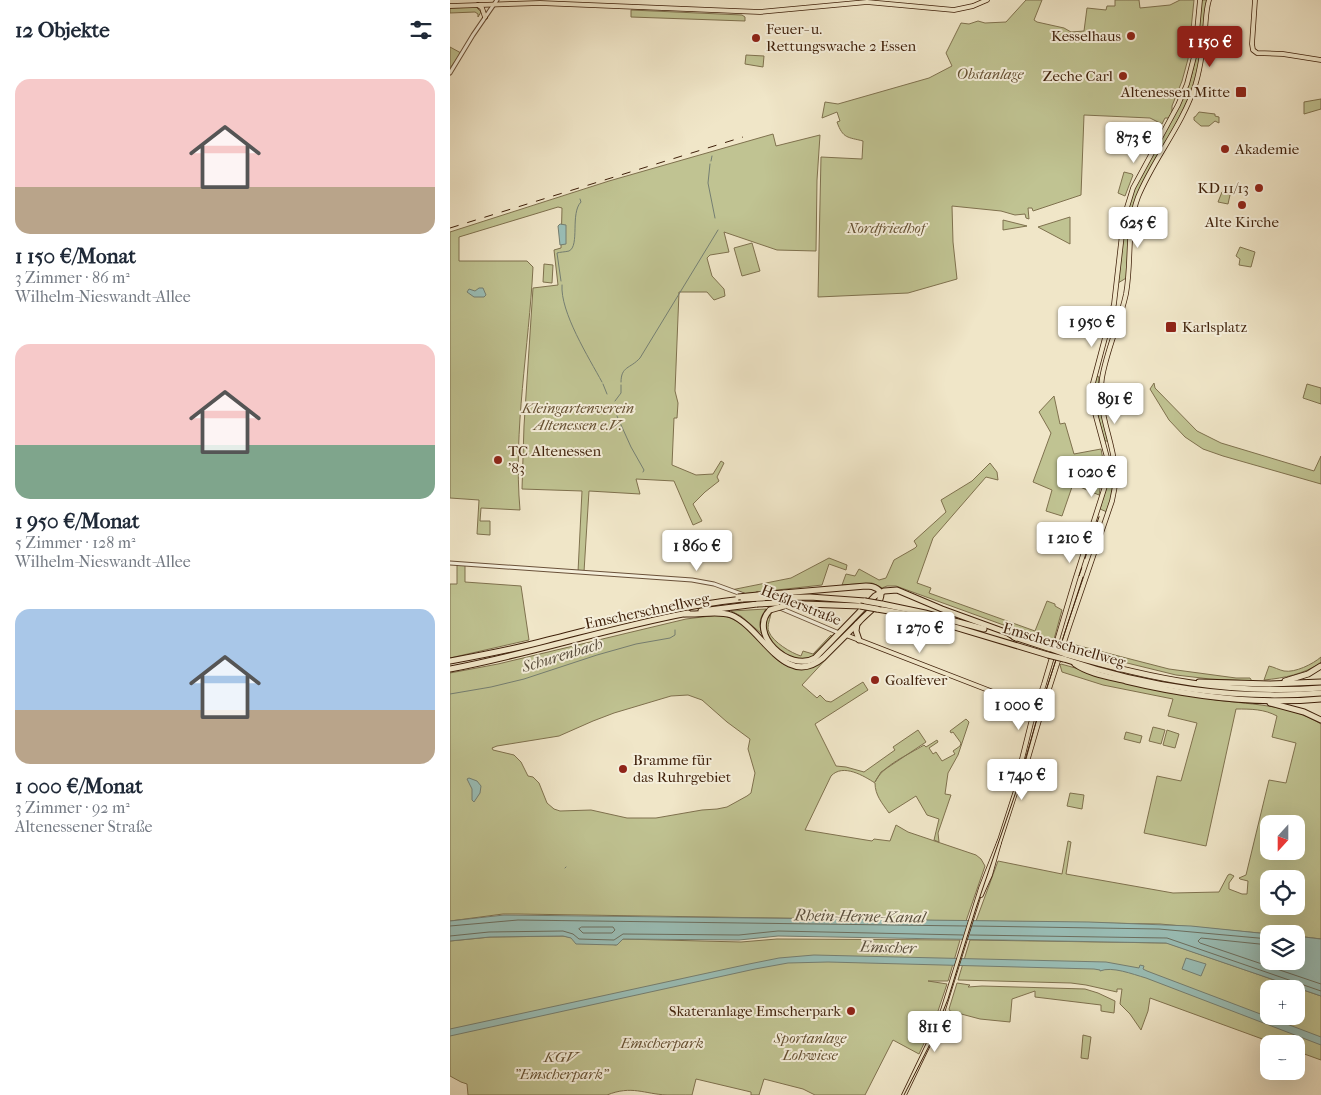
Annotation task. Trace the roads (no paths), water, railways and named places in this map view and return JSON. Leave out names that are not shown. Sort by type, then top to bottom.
[{"type":"highway","points":[[741,598],[866,586],[873,586],[880,592],[880,600],[857,623],[812,659],[800,662],[791,660],[778,652],[763,632],[762,621],[770,610],[784,606],[816,606],[818,604]]},
{"type":"highway","points":[[685,614],[722,613],[730,615],[751,628],[780,659],[795,666],[809,665],[819,661],[880,592],[889,590],[897,590],[1008,633],[1016,638]]},
{"type":"highway","name":"Emscherschnellweg","points":[[450,662],[518,648],[630,619],[741,598],[810,597],[865,601],[955,620],[1016,638],[1050,652]]},
{"type":"highway","name":"Emscherschnellweg","points":[[450,669],[498,660],[592,635],[685,614],[712,609],[777,603],[877,608],[936,621],[1064,656],[1153,677],[1199,685],[1242,689],[1321,688]]},
{"type":"highway","points":[[857,623],[856,631],[859,640]]},
{"type":"highway","name":"Emscherschnellweg","points":[[1064,656],[1070,661],[1128,677],[1189,689],[1244,694],[1321,693]]},
{"type":"highway","points":[[1070,661],[1080,668],[1156,688],[1204,696],[1257,700],[1321,699]]},
{"type":"highway","points":[[1270,684],[1299,678],[1321,666]]},
{"type":"highway","points":[[1153,677],[1201,682],[1270,684],[1321,682]]},
{"type":"highway","points":[[1257,700],[1292,708],[1321,720]]},
{"type":"main road","points":[[505,0],[510,4]]},
{"type":"main road","points":[[450,6],[495,2],[760,12],[868,2],[954,10],[973,6],[987,0]]},
{"type":"main road","points":[[903,1095],[936,1028],[948,996],[978,899],[990,875],[1019,781],[1022,759],[1035,709],[1103,496],[1108,472],[1108,461],[1095,413],[1093,383],[1114,304],[1124,217],[1133,188],[1169,122],[1187,84],[1195,53],[1200,0]]},
{"type":"main road","points":[[1019,781],[1024,772],[1082,585],[1115,488],[1116,474],[1112,445],[1102,408],[1101,391],[1103,375],[1126,294],[1129,231],[1141,191],[1181,119],[1194,90],[1202,58],[1209,0]]},
{"type":"main road","points":[[1255,0],[1253,50],[1264,54],[1283,54],[1321,60]]},
{"type":"main road","points":[[478,5],[482,8],[485,17]]},
{"type":"main road","points":[[1104,444],[1112,445]]},
{"type":"main road","points":[[1108,472],[1112,475],[1116,474]]},
{"type":"main road","name":"Heßlerstraße","points":[[843,634],[1035,709],[1042,710]]},
{"type":"street","points":[[450,73],[495,2]]},
{"type":"street","name":"Heßlerstraße","points":[[450,563],[692,580],[709,583],[781,608],[843,634]]},
{"type":"water","points":[[560,224],[566,225],[566,244],[560,245],[558,226]]},
{"type":"water","points":[[483,288],[486,295],[484,297],[474,297],[467,292],[469,289],[475,291]]},
{"type":"water","points":[[467,779],[477,781],[481,786],[480,793],[474,802],[472,800],[472,789]]},
{"type":"water","points":[[504,915],[1089,922],[1191,926],[1260,933],[1260,970],[1305,970],[1305,937],[1321,939],[1321,996],[1305,991],[1305,980],[1274,980],[1166,943],[778,936],[739,940],[623,939],[617,945],[576,944],[571,938],[563,936],[490,937],[450,941],[450,921]]},
{"type":"water","points":[[814,955],[1106,962],[1139,968],[1140,965],[1144,966],[1143,969],[1147,971],[1260,1014],[1260,1022],[1146,978],[1110,969],[1100,971],[1094,969],[828,962],[788,963],[755,969],[450,1036],[450,1029],[779,958]]},
{"type":"water","points":[[1186,958],[1206,964],[1201,976],[1182,969]]},
{"type":"water","points":[[1269,1025],[1289,1025],[1321,1037],[1321,1045],[1305,1039],[1305,1035],[1295,1035]]},
{"type":"waterway","points":[[711,161],[712,156]]},
{"type":"waterway","points":[[710,164],[708,183],[715,218]]},
{"type":"waterway","name":"Schurenbach","points":[[561,281],[557,253],[569,251],[572,248],[575,236],[576,214],[581,202],[580,199]]},
{"type":"waterway","points":[[621,382],[624,370],[640,358],[718,230]]},
{"type":"waterway","points":[[562,285],[570,321],[602,382]]},
{"type":"waterway","points":[[603,384],[607,394]]},
{"type":"waterway","points":[[615,401],[621,393],[621,385]]},
{"type":"waterway","points":[[612,405],[615,413]]},
{"type":"waterway","points":[[617,416],[644,470],[643,472]]},
{"type":"waterway","name":"Schurenbach","points":[[450,694],[524,679],[636,644],[670,638],[675,635],[675,630]]},
{"type":"tram line","points":[[904,1095],[929,1046],[948,999],[976,908],[1021,777],[1038,715],[1083,577]]},
{"type":"railway","points":[[450,228],[743,137]]},
{"type":"railway","points":[[1079,576],[1101,511]]},
{"type":"place","name":"Kesselhaus","points":[[1131,36]]},
{"type":"place","name":"Feuer- u. Rettungswache 2 Essen","points":[[756,38]]},
{"type":"place","name":"Zeche Carl","points":[[1123,76]]},
{"type":"place","name":"Altenessen Mitte","points":[[1241,92]]},
{"type":"place","name":"Akademie","points":[[1225,149]]},
{"type":"place","name":"KD 11/13","points":[[1259,188]]},
{"type":"place","name":"Alte Kirche","points":[[1242,205]]},
{"type":"place","name":"Karlsplatz","points":[[1171,327]]},
{"type":"place","name":"TC Altenessen '83","points":[[498,460]]},
{"type":"place","name":"Goalfever","points":[[875,680]]},
{"type":"place","name":"Bramme für das Ruhrgebiet","points":[[623,769]]},
{"type":"place","name":"Skateranlage Emscherpark","points":[[851,1011]]},
{"type":"park label","name":"Obstanlage","points":[[990,74]]},
{"type":"park label","name":"Nordfriedhof","points":[[886,228]]},
{"type":"park label","name":"Kleingartenverein Altenessen e.V.","points":[[578,416]]},
{"type":"park label","name":"Emscherpark","points":[[662,1043]]},
{"type":"park label","name":"Sportanlage Lohwiese","points":[[810,1046]]},
{"type":"park label","name":"KGV \"Emscherpark\"","points":[[561,1066]]},
{"type":"water label","name":"Rhein-Herne-Kanal","points":[[860,916]]},
{"type":"water label","name":"Emscher","points":[[888,947]]}]
